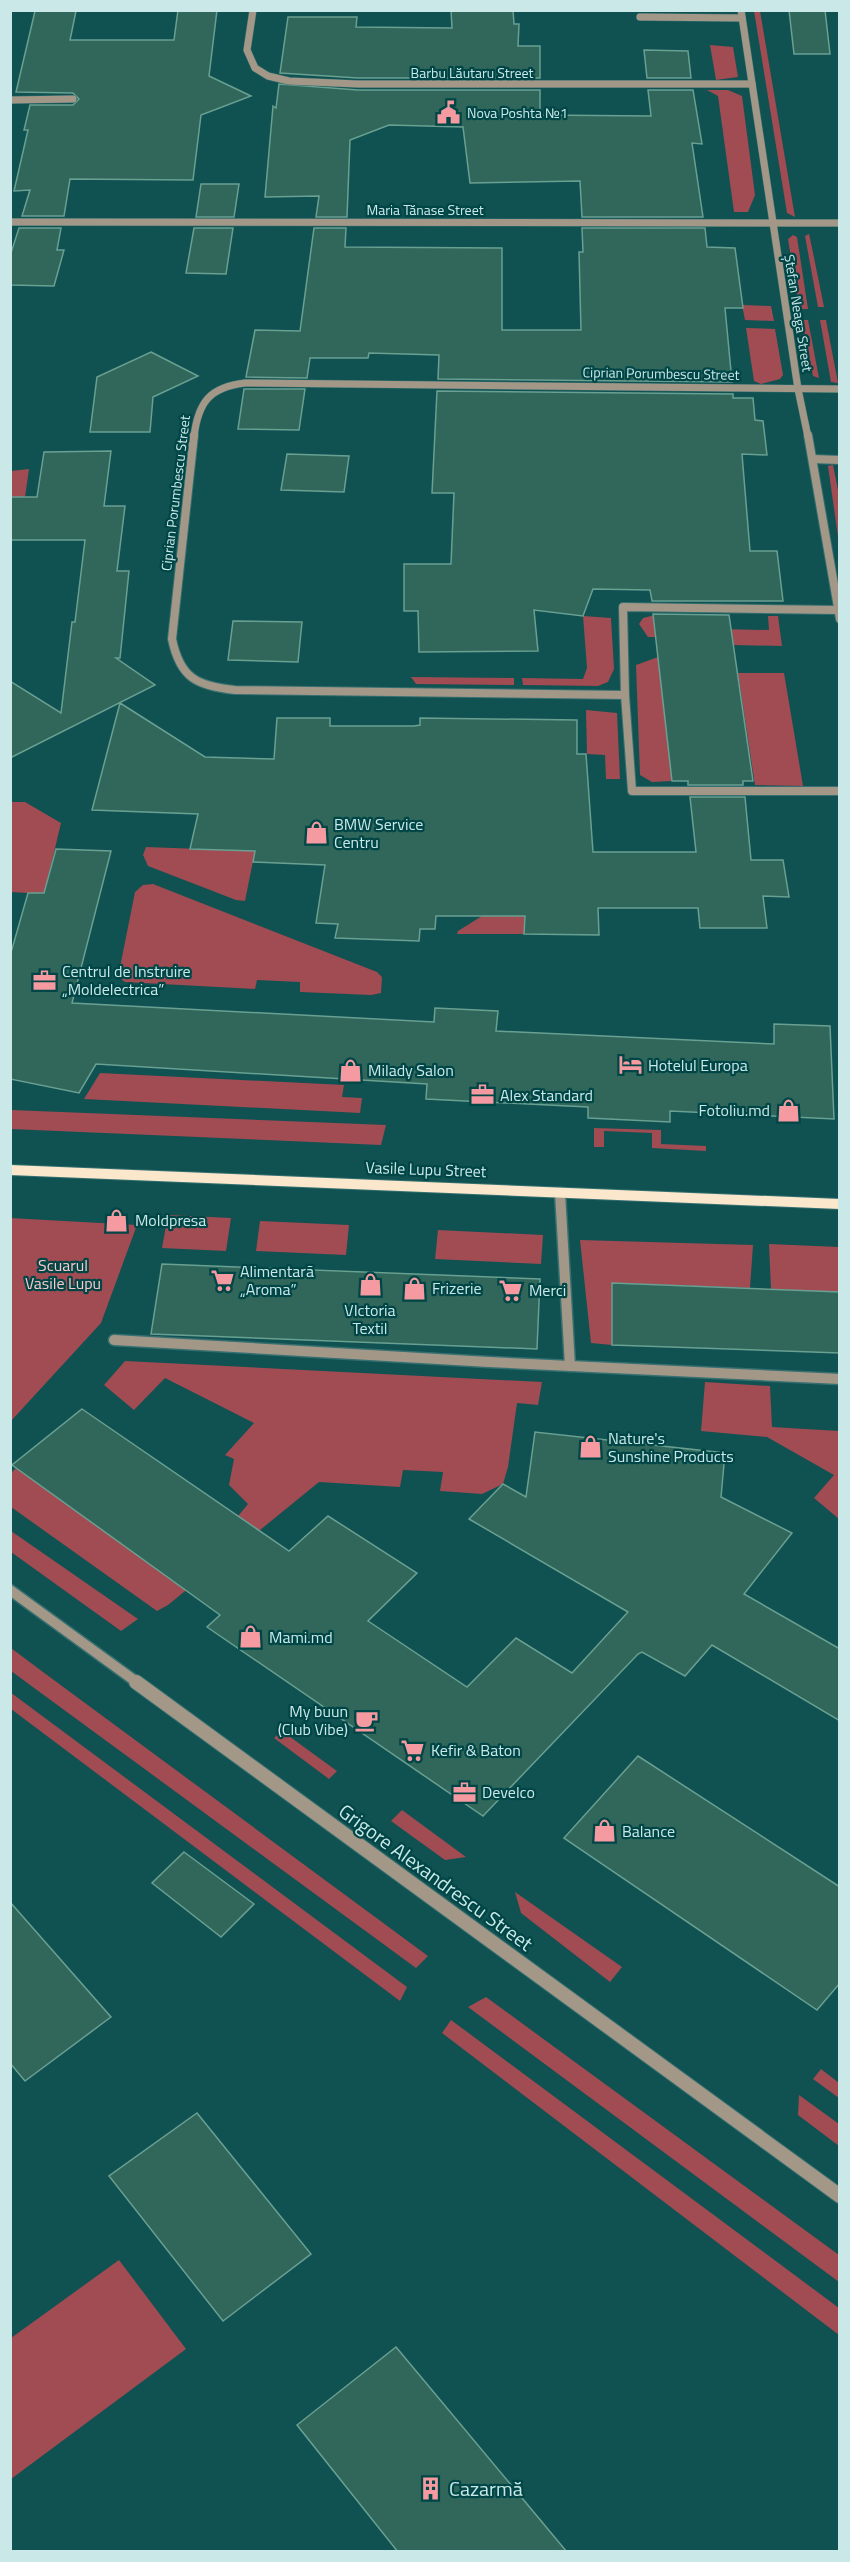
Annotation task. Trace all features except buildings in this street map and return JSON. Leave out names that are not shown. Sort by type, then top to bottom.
[{"type":"main road","name":"Vasile Lupu Street","points":[[10,1170],[840,1204]]},
{"type":"street","name":"Barbu Lăutaru Street","points":[[253,10],[248,50],[255,68],[268,76],[289,81],[358,84],[752,84]]},
{"type":"street","name":"Ștefan Neaga Street","points":[[741,14],[798,389],[813,459],[839,614]]},
{"type":"street","points":[[640,17],[741,14]]},
{"type":"street","points":[[10,100],[73,99]]},
{"type":"street","name":"Maria Tănase Street","points":[[10,222],[840,223]]},
{"type":"street","name":"Ciprian Porumbescu Street","points":[[625,695],[268,691],[236,690],[195,683],[181,669],[173,654],[172,639],[196,418],[200,406],[221,387],[242,383],[269,382],[840,389]]},
{"type":"street","points":[[813,459],[840,459]]},
{"type":"street","points":[[839,614],[623,607],[625,695],[632,792],[840,791]]},
{"type":"street","points":[[560,1193],[570,1366]]},
{"type":"street","points":[[114,1340],[840,1379]]},
{"type":"street","name":"Grigore Alexandrescu Street","points":[[10,1590],[840,2196]]},
{"type":"green space","points":[[754,11],[760,11],[795,217],[787,213]]},
{"type":"green space","points":[[710,45],[733,47],[738,77],[716,80]]},
{"type":"green space","points":[[707,90],[728,90],[742,96],[755,195],[748,212],[734,212],[718,96]]},
{"type":"green space","points":[[809,234],[824,307],[818,307],[805,236]]},
{"type":"green space","points":[[793,235],[797,237],[808,309],[799,309],[788,239]]},
{"type":"green space","points":[[742,305],[771,306],[774,321],[745,320]]},
{"type":"green space","points":[[802,320],[808,320],[819,378],[813,376]]},
{"type":"green space","points":[[820,320],[826,320],[838,383],[831,382]]},
{"type":"green space","points":[[746,328],[775,329],[783,375],[780,379],[761,384],[754,381]]},
{"type":"green space","points":[[833,465],[839,495],[839,544],[828,466]]},
{"type":"green space","points":[[29,469],[25,497],[11,497],[11,471]]},
{"type":"green space","points":[[655,615],[718,629],[769,630],[768,616],[778,616],[782,646],[734,645],[732,637],[648,637],[639,624],[643,618]]},
{"type":"green space","points":[[583,616],[611,618],[614,669],[608,682],[598,686],[523,685],[522,678],[583,679],[587,668]]},
{"type":"green space","points":[[658,657],[672,781],[652,782],[640,775],[636,665]]},
{"type":"green space","points":[[738,673],[784,673],[803,786],[755,785]]},
{"type":"green space","points":[[411,677],[514,678],[514,685],[416,684]]},
{"type":"green space","points":[[586,710],[617,713],[620,779],[606,779],[605,755],[587,754]]},
{"type":"green space","points":[[11,802],[25,802],[61,823],[44,894],[11,892]]},
{"type":"green space","points":[[146,847],[255,851],[245,901],[236,900],[148,866],[143,855]]},
{"type":"green space","points":[[153,884],[377,972],[382,977],[381,993],[371,995],[300,992],[300,982],[257,980],[255,989],[125,982],[118,977],[135,892],[143,885]]},
{"type":"green space","points":[[482,916],[525,916],[524,934],[457,934],[458,931]]},
{"type":"green space","points":[[100,1073],[344,1085],[342,1097],[362,1098],[360,1113],[84,1099]]},
{"type":"green space","points":[[10,1110],[386,1125],[381,1145],[11,1129]]},
{"type":"green space","points":[[594,1128],[661,1130],[661,1144],[706,1146],[706,1151],[652,1148],[652,1133],[604,1131],[604,1147],[594,1147]]},
{"type":"green space","points":[[168,1215],[231,1218],[226,1251],[162,1248]]},
{"type":"green space","name":"Scuarul Vasile Lupu","points":[[10,1218],[137,1225],[101,1323],[11,1421]]},
{"type":"green space","points":[[260,1221],[349,1225],[346,1255],[256,1251]]},
{"type":"green space","points":[[438,1230],[543,1235],[541,1264],[435,1259]]},
{"type":"green space","points":[[580,1240],[753,1245],[750,1288],[613,1283],[612,1345],[591,1343]]},
{"type":"green space","points":[[769,1244],[839,1247],[839,1292],[771,1289]]},
{"type":"green space","points":[[125,1361],[542,1382],[538,1405],[517,1403],[508,1467],[503,1484],[482,1494],[440,1491],[443,1472],[403,1470],[400,1487],[319,1482],[168,1605],[157,1611],[11,1507],[11,1473],[16,1468],[168,1577],[238,1516],[248,1504],[229,1485],[234,1459],[225,1455],[254,1423],[165,1378],[134,1410],[104,1385]]},
{"type":"green space","points":[[705,1382],[770,1386],[772,1427],[839,1431],[839,1519],[814,1498],[834,1475],[767,1437],[701,1431]]},
{"type":"green space","points":[[11,1531],[138,1619],[121,1631],[11,1552]]},
{"type":"green space","points":[[11,1648],[428,1956],[416,1968],[11,1671]]},
{"type":"green space","points":[[10,1692],[407,1987],[400,2001],[11,1709]]},
{"type":"green space","points":[[282,1731],[337,1771],[329,1779],[274,1738]]},
{"type":"green space","points":[[402,1810],[466,1857],[445,1860],[391,1821]]},
{"type":"green space","points":[[515,1892],[622,1967],[610,1982],[521,1913]]},
{"type":"green space","points":[[486,1997],[839,2255],[839,2282],[468,2007]]},
{"type":"green space","points":[[451,2020],[839,2308],[839,2335],[442,2033]]},
{"type":"green space","points":[[821,2069],[839,2083],[839,2098],[813,2079]]},
{"type":"green space","points":[[799,2095],[839,2124],[839,2146],[798,2115]]},
{"type":"green space","points":[[119,2260],[186,2349],[11,2479],[11,2338]]},
{"type":"place","name":"Nova Poshta №1","points":[[449,112]]},
{"type":"place","name":"BMW Service Centru","points":[[316,833]]},
{"type":"place","name":"Centrul de Instruire „Moldelectrica”","points":[[44,980]]},
{"type":"place","name":"Hotelul Europa","points":[[630,1065]]},
{"type":"place","name":"Milady Salon","points":[[350,1070]]},
{"type":"place","name":"Alex Standard","points":[[482,1095]]},
{"type":"place","name":"Fotoliu.md","points":[[788,1110]]},
{"type":"place","name":"Moldpresa","points":[[117,1220]]},
{"type":"place","name":"Alimentară „Aroma”","points":[[222,1280]]},
{"type":"place","name":"VIctoria Textil","points":[[370,1285]]},
{"type":"place","name":"Frizerie","points":[[414,1288]]},
{"type":"place","name":"Merci","points":[[511,1290]]},
{"type":"place","name":"Nature's Sunshine Products","points":[[590,1447]]},
{"type":"place","name":"Mami.md","points":[[251,1637]]},
{"type":"place","name":"My buun (Club Vibe)","points":[[366,1720]]},
{"type":"place","name":"Kefir & Baton","points":[[413,1750]]},
{"type":"place","name":"Develco","points":[[464,1792]]},
{"type":"place","name":"Balance","points":[[604,1831]]},
{"type":"place","name":"Cazarmă","points":[[431,2488]]}]
